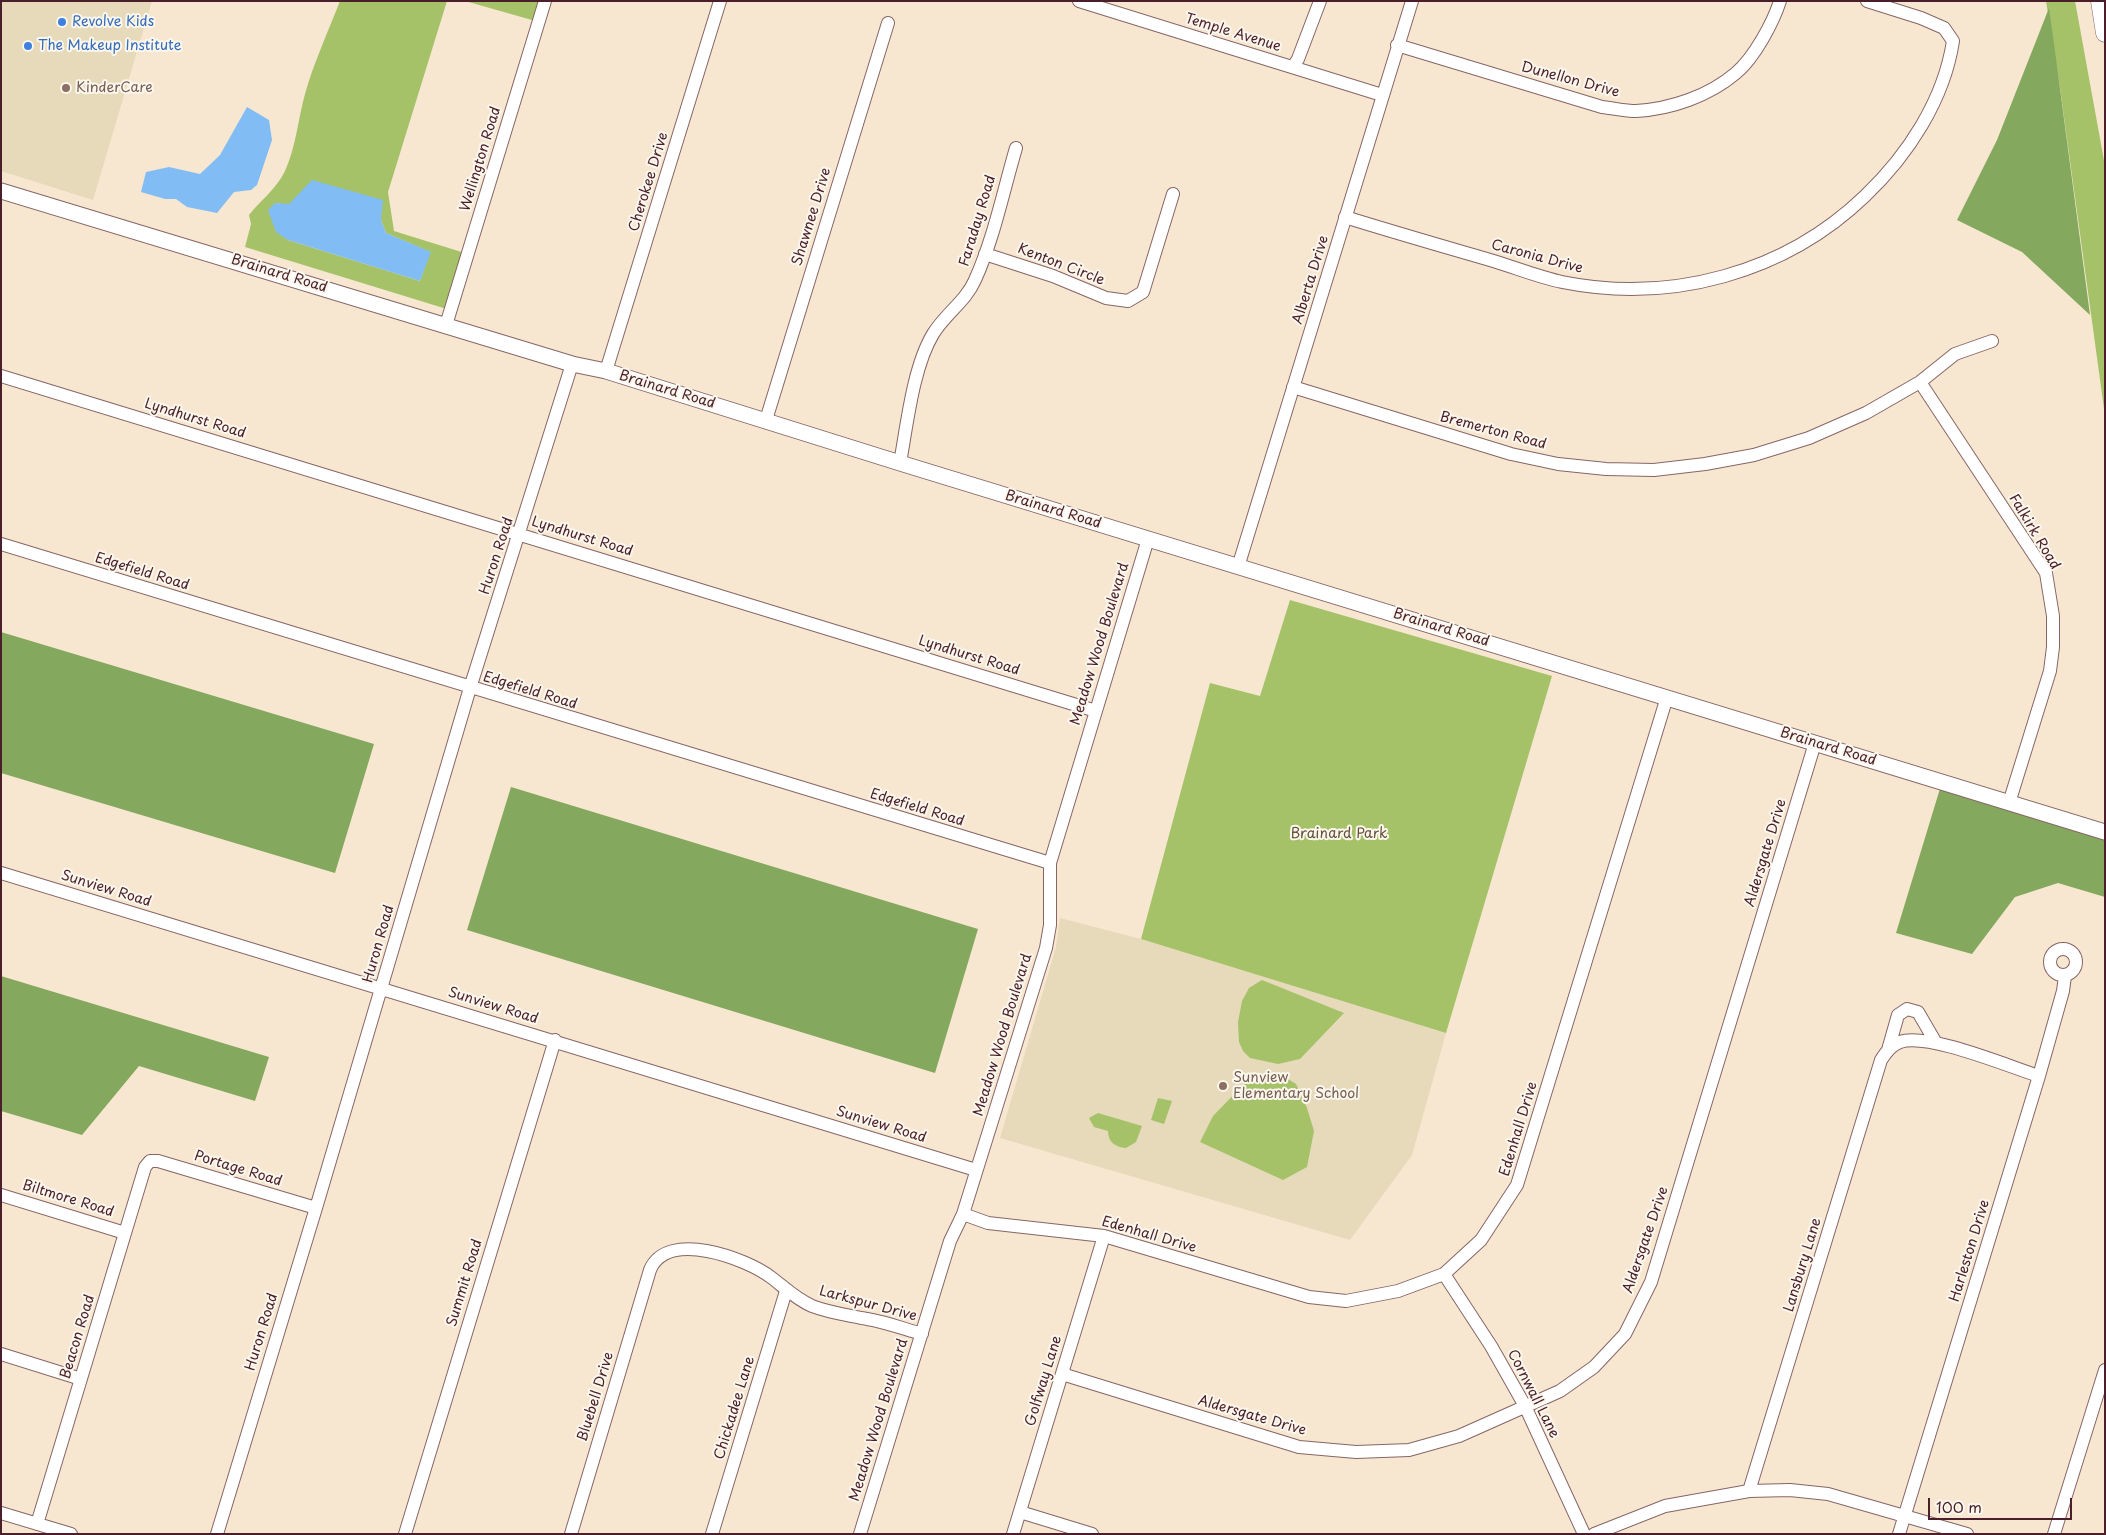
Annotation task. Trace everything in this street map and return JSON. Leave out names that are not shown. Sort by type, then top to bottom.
[{"type":"highway","points":[[2100,1],[2105,33]]},
{"type":"main road","name":"Brainard Road","points":[[1,191],[572,364],[606,371],[1238,567],[2105,832]]},
{"type":"street","name":"Wellington Road","points":[[446,325],[545,1]]},
{"type":"street","name":"Cherokee Drive","points":[[606,371],[720,1]]},
{"type":"street","name":"Temple Avenue","points":[[1079,1],[1382,95]]},
{"type":"street","points":[[1293,66],[1298,59],[1320,1]]},
{"type":"street","name":"Alberta Drive","points":[[1238,567],[1412,1]]},
{"type":"street","name":"Dunellon Drive","points":[[1397,45],[1602,106],[1635,111],[1673,105],[1708,92],[1737,72],[1757,48],[1776,14],[1780,1]]},
{"type":"street","name":"Caronia Drive","points":[[1345,217],[1562,282],[1605,288],[1645,290],[1686,286],[1730,276],[1770,261],[1808,240],[1853,208],[1886,175],[1917,132],[1943,82],[1950,64],[1953,41],[1944,28],[1921,18],[1867,1]]},
{"type":"street","name":"Shawnee Drive","points":[[766,420],[888,23]]},
{"type":"street","name":"Faraday Road","points":[[900,463],[912,395],[926,350],[934,333],[975,282],[1016,148]]},
{"type":"street","name":"Kenton Circle","points":[[985,254],[1053,276],[1106,298],[1128,301],[1143,292],[1172,194]]},
{"type":"street","name":"Bremerton Road","points":[[1293,388],[1511,454],[1558,464],[1597,468],[1654,470],[1706,464],[1754,455],[1808,438],[1866,413],[1920,382],[1955,354],[1992,341]]},
{"type":"street","name":"Huron Road","points":[[217,1534],[382,989],[470,688],[572,364]]},
{"type":"street","name":"Lyndhurst Road","points":[[1,376],[520,533],[1096,711]]},
{"type":"street","name":"Falkirk Road","points":[[1920,382],[2046,574],[2053,616],[2053,647],[2050,671],[2009,803]]},
{"type":"street","name":"Meadow Wood Boulevard","points":[[860,1534],[950,1241],[963,1214],[1046,948],[1050,925],[1050,864],[1148,539]]},
{"type":"street","name":"Edgefield Road","points":[[1,544],[1050,864]]},
{"type":"street","name":"Edenhall Drive","points":[[963,1214],[988,1223],[1104,1236],[1308,1297],[1346,1301],[1398,1291],[1444,1274],[1481,1240],[1518,1185],[1667,697]]},
{"type":"street","name":"Aldersgate Drive","points":[[1062,1374],[1298,1447],[1356,1452],[1409,1450],[1459,1436],[1560,1391],[1594,1368],[1625,1334],[1651,1282],[1815,743]]},
{"type":"street","name":"Sunview Road","points":[[1,873],[555,1040],[976,1170]]},
{"type":"street","name":"Harleston Drive","points":[[1899,1534],[2039,1076],[2063,991],[2065,976]]},
{"type":"street","points":[[1936,1043],[1922,1017],[1913,1009],[1902,1011],[1898,1015],[1896,1039],[1936,1043],[2039,1076]]},
{"type":"street","name":"Lansbury Lane","points":[[1749,1491],[1881,1060],[1896,1039]]},
{"type":"street","name":"Summit Road","points":[[405,1534],[555,1040]]},
{"type":"street","name":"Portage Road","points":[[150,1161],[158,1161],[316,1208]]},
{"type":"street","name":"Beacon Road","points":[[37,1524],[145,1167],[150,1161]]},
{"type":"street","name":"Biltmore Road","points":[[1,1195],[125,1233]]},
{"type":"street","name":"Golfway Lane","points":[[1013,1534],[1104,1236]]},
{"type":"street","name":"Larkspur Drive","points":[[650,1270],[658,1256],[668,1251],[679,1249],[707,1251],[748,1264],[771,1277],[786,1291],[819,1308],[922,1334]]},
{"type":"street","name":"Bluebell Drive","points":[[571,1534],[650,1270]]},
{"type":"street","name":"Cornwall Lane","points":[[1444,1274],[1492,1346],[1525,1406],[1584,1534]]},
{"type":"street","name":"Chickadee Lane","points":[[712,1534],[786,1291]]},
{"type":"street","points":[[1,1354],[81,1379]]},
{"type":"street","points":[[2054,1534],[2105,1370]]},
{"type":"street","points":[[1594,1534],[1665,1506],[1749,1491],[1790,1490],[1828,1494],[1967,1534]]},
{"type":"street","points":[[1020,1512],[1092,1534]]},
{"type":"street","points":[[1,1513],[71,1534]]},
{"type":"shaded area","points":[[1,1],[152,1],[93,200],[1,171]]},
{"type":"shaded area","name":"Sunview Elementary School","points":[[1060,918],[1141,939],[1446,1033],[1412,1155],[1350,1240],[1000,1138],[1056,947]]},
{"type":"green space","points":[[340,1],[447,1],[388,192],[394,231],[468,254],[450,310],[245,247],[251,224],[249,215],[278,183],[289,162],[309,82]],"holes":[[[275,203],[381,220],[386,233],[430,252],[420,281],[288,240]]]},
{"type":"green space","points":[[465,1],[545,1],[539,22]]},
{"type":"green space","points":[[2046,1],[2075,1],[2105,166],[2105,416],[2060,88]]},
{"type":"green space","points":[[2049,8],[2090,315],[2022,252],[1957,220],[1997,140]]},
{"type":"green space","name":"Brainard Park","points":[[1290,600],[1552,676],[1446,1033],[1141,939],[1210,683],[1260,696]]},
{"type":"green space","points":[[1,632],[374,744],[335,873],[1,773]]},
{"type":"green space","points":[[1942,782],[2105,832],[2105,897],[2058,883],[2015,897],[1972,954],[1896,933]]},
{"type":"green space","points":[[511,787],[978,929],[935,1073],[467,930]]},
{"type":"green space","points":[[1,976],[269,1057],[255,1101],[139,1066],[82,1135],[1,1111]]},
{"type":"green space","points":[[1262,980],[1344,1013],[1300,1059],[1278,1064],[1250,1058],[1243,1051],[1239,1042],[1238,1022],[1242,1001],[1249,988]]},
{"type":"green space","points":[[1280,1074],[1296,1084],[1307,1108],[1314,1131],[1307,1167],[1283,1180],[1200,1142],[1213,1116],[1249,1079]]},
{"type":"green space","points":[[1158,1098],[1172,1101],[1164,1124],[1151,1120]]},
{"type":"green space","points":[[1098,1113],[1142,1126],[1136,1142],[1126,1148],[1113,1143],[1109,1138],[1108,1131],[1094,1127],[1089,1118]]},
{"type":"water","points":[[247,107],[269,120],[272,140],[257,185],[251,190],[234,192],[217,213],[187,207],[176,199],[165,199],[141,192],[146,172],[169,167],[200,174],[220,155]]},
{"type":"water","points":[[312,180],[383,200],[381,220],[386,233],[431,252],[420,281],[288,240],[276,232],[268,210],[275,203],[289,204]]},
{"type":"place","name":"Revolve Kids","points":[[62,22]]},
{"type":"place","name":"The Makeup Institute","points":[[28,46]]},
{"type":"place","name":"KinderCare","points":[[66,88]]},
{"type":"place","name":"Sunview Elementary School","points":[[1223,1086]]}]
